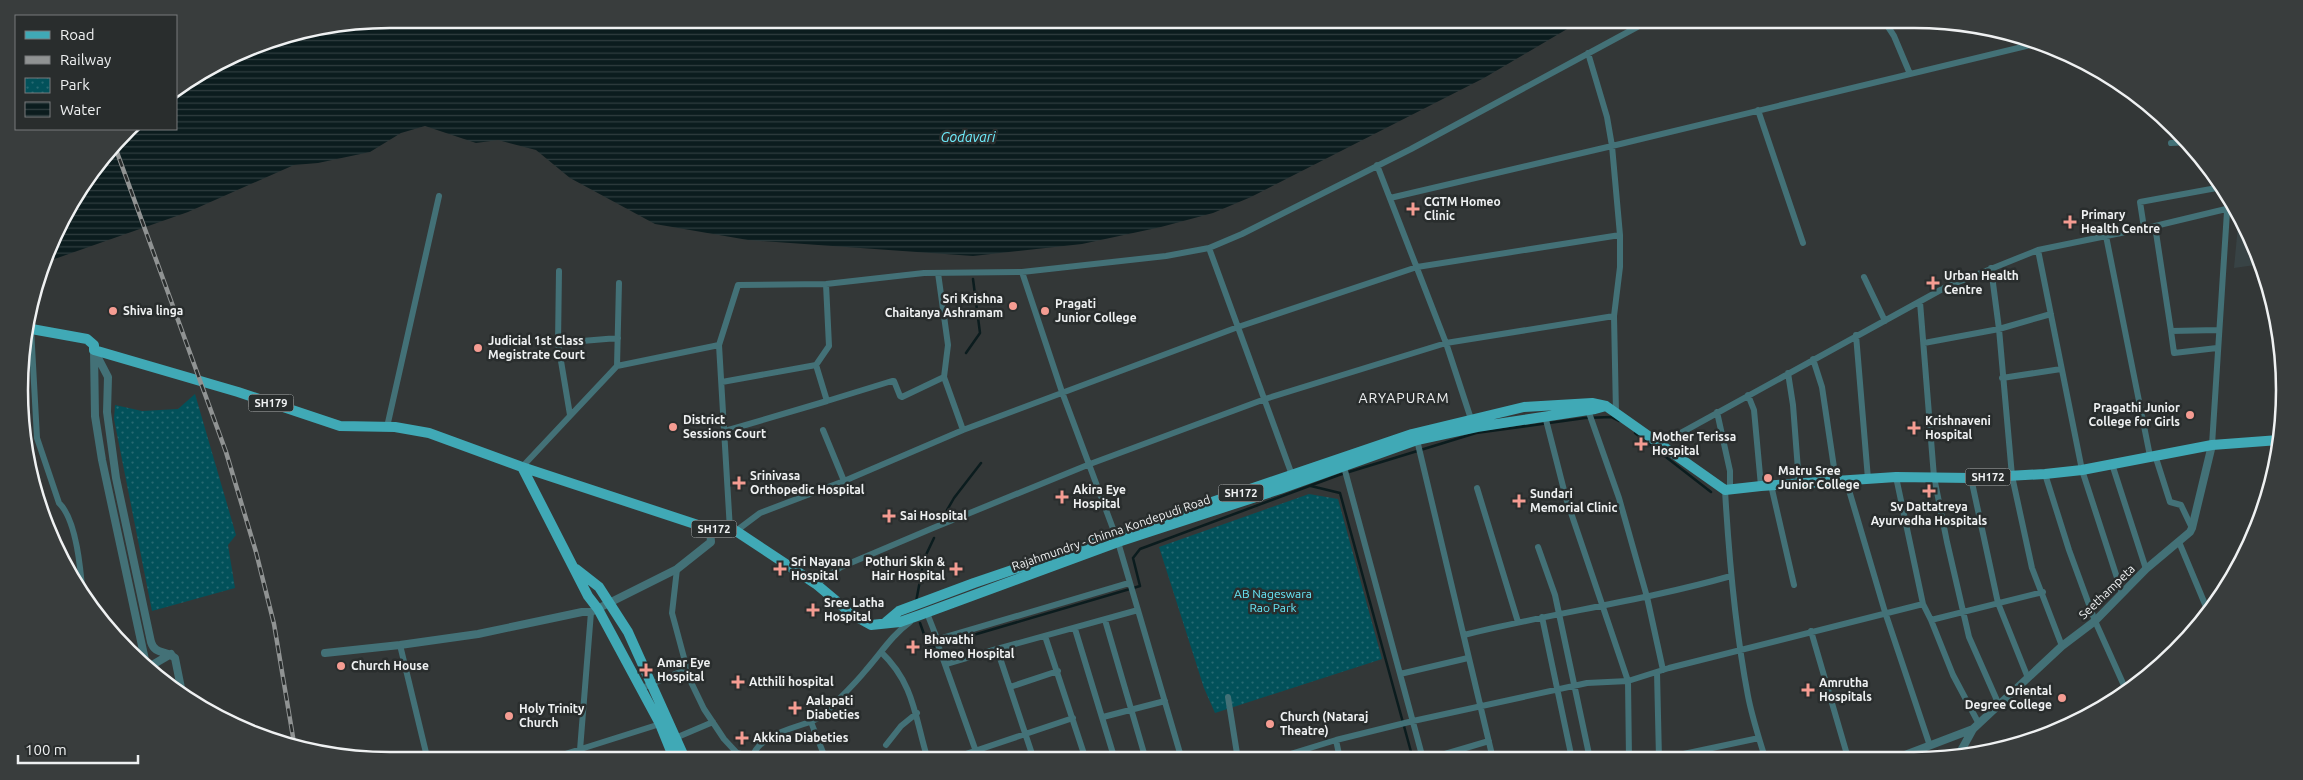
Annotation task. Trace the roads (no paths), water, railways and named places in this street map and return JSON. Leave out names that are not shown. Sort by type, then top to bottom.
[{"type":"main road","name":"SH179","points":[[33,329],[87,339],[94,345],[94,350],[238,392],[340,426],[387,427],[429,433],[522,467]]},
{"type":"main road","name":"SH172","points":[[886,622],[899,612],[1117,538],[1412,434],[1524,407],[1592,403],[1606,406],[1658,445],[1728,490],[1766,485],[1896,477],[1934,476],[1971,478],[2045,474],[2082,470],[2212,445],[2272,441]]},
{"type":"main road","name":"Rajahmundry - Chinna Kondepudi Road","points":[[733,531],[816,584],[853,615],[871,625],[900,622],[1117,538],[1344,467],[1417,440],[1477,427],[1606,406]]},
{"type":"main road","name":"SH172","points":[[522,467],[710,529],[733,531]]},
{"type":"main road","points":[[522,467],[594,611],[646,686],[671,740],[673,752]]},
{"type":"main road","points":[[573,567],[599,587],[628,632],[660,724],[680,752]]},
{"type":"street","points":[[1620,235],[1417,267],[1238,327],[963,430],[844,482],[760,513],[733,531],[720,345],[738,285],[826,284],[938,273],[1022,272],[1166,256],[1209,248],[1242,234],[1411,149],[1635,28]]},
{"type":"street","points":[[1889,28],[1910,74]]},
{"type":"street","points":[[1390,198],[1612,146],[2023,45]]},
{"type":"street","points":[[1588,53],[1607,117],[1612,146],[1620,235],[1620,267],[1614,316],[1616,413]]},
{"type":"street","points":[[1758,110],[1803,243]]},
{"type":"street","points":[[2171,143],[2178,143]]},
{"type":"street","points":[[1378,165],[1446,343],[1471,419]]},
{"type":"street","points":[[2144,228],[2140,202],[2214,189]]},
{"type":"street","points":[[387,427],[439,196]]},
{"type":"street","points":[[1658,445],[1946,287],[1991,268],[2038,250],[2155,226],[2226,208],[2212,445]]},
{"type":"street","points":[[2155,226],[2174,353],[2217,348]]},
{"type":"street","points":[[2106,236],[2152,456],[2170,502],[2181,505],[2192,528]]},
{"type":"street","points":[[1209,248],[1292,475]]},
{"type":"street","points":[[2038,250],[2082,470],[2122,593]]},
{"type":"street","points":[[1991,268],[1999,329],[2012,476],[2032,568],[2043,592],[2062,646]]},
{"type":"street","points":[[559,271],[558,343],[570,415]]},
{"type":"street","points":[[1022,272],[1062,392],[1117,538],[1180,752]]},
{"type":"street","points":[[938,273],[948,345],[944,378],[963,430]]},
{"type":"street","points":[[1864,277],[1885,321]]},
{"type":"street","points":[[617,366],[619,283]]},
{"type":"street","points":[[722,382],[816,365],[829,346],[826,284]]},
{"type":"street","points":[[1920,302],[1934,476],[1969,637],[1999,705]]},
{"type":"street","points":[[1924,343],[1999,329],[2050,314]]},
{"type":"street","points":[[816,584],[841,567],[872,553],[1090,464],[1265,399],[1446,343],[1614,316]]},
{"type":"street","points":[[2171,332],[2218,330]]},
{"type":"street","points":[[1856,335],[1868,479]]},
{"type":"street","points":[[558,343],[618,338]]},
{"type":"street","points":[[522,467],[617,366],[720,345]]},
{"type":"street","points":[[30,347],[37,438],[59,503],[67,510],[80,577]]},
{"type":"street","points":[[94,350],[108,377],[106,412],[116,478],[151,642],[156,651],[170,654],[178,665],[181,686]]},
{"type":"street","points":[[94,350],[95,416],[102,460],[144,656]]},
{"type":"street","points":[[1813,359],[1822,387],[1841,480],[1930,746]]},
{"type":"street","points":[[816,365],[827,401]]},
{"type":"street","points":[[2002,378],[2061,368]]},
{"type":"street","points":[[1788,373],[1793,405],[1799,483]]},
{"type":"street","points":[[725,431],[892,381],[894,381],[900,396],[902,396],[944,378]]},
{"type":"street","points":[[1748,395],[1754,410],[1766,485],[1794,584]]},
{"type":"street","points":[[1588,410],[1619,498],[1647,597],[1660,671],[1659,752]]},
{"type":"street","points":[[1717,412],[1730,470],[1728,490],[1730,576],[1748,697],[1763,752]]},
{"type":"street","points":[[1545,416],[1566,498],[1584,557],[1603,605],[1628,681],[1629,752]]},
{"type":"street","points":[[823,430],[844,482]]},
{"type":"street","points":[[1417,440],[1443,558],[1464,635],[1491,752]]},
{"type":"street","name":"Seethampeta","points":[[1976,727],[2062,646],[2095,621],[2122,593],[2192,528],[2212,445]]},
{"type":"street","points":[[2112,464],[2146,570]]},
{"type":"street","points":[[1344,467],[1421,752]]},
{"type":"street","points":[[2045,474],[2069,550],[2095,621],[2124,685]]},
{"type":"street","points":[[1896,477],[1923,604],[1932,620],[1976,727]]},
{"type":"street","points":[[1971,478],[1998,603],[2028,678]]},
{"type":"street","points":[[1477,488],[1518,622]]},
{"type":"street","points":[[324,653],[478,634],[594,611],[677,569],[710,542],[710,529]]},
{"type":"street","points":[[2179,542],[2205,605]]},
{"type":"street","points":[[1538,546],[1559,614],[1589,752]]},
{"type":"street","points":[[677,569],[672,613],[690,680],[713,722],[724,739],[736,752]]},
{"type":"street","points":[[1464,635],[1542,617],[1647,597],[1730,576]]},
{"type":"street","points":[[938,641],[942,638],[1129,583]]},
{"type":"street","points":[[1932,620],[2043,592]]},
{"type":"street","points":[[1299,752],[1336,740],[1480,706],[1575,686],[1628,681],[1811,631],[1923,604]]},
{"type":"street","points":[[946,664],[1138,610]]},
{"type":"street","points":[[580,750],[594,611]]},
{"type":"street","points":[[756,752],[768,739],[782,731],[811,722],[832,706],[899,630],[923,614],[938,641],[976,751]]},
{"type":"street","points":[[1542,617],[1559,689],[1571,752]]},
{"type":"street","points":[[1105,620],[1144,752]]},
{"type":"street","points":[[1075,629],[1114,752]]},
{"type":"street","points":[[1811,631],[1846,752]]},
{"type":"street","points":[[1045,636],[1084,752]]},
{"type":"street","points":[[400,645],[426,752]]},
{"type":"street","points":[[997,649],[1032,752]]},
{"type":"street","points":[[881,652],[902,679],[917,713],[926,752]]},
{"type":"street","points":[[153,665],[170,654]]},
{"type":"street","points":[[1400,674],[1468,658]]},
{"type":"street","points":[[646,686],[687,669]]},
{"type":"street","points":[[1010,687],[1058,671]]},
{"type":"street","points":[[1228,696],[1237,752]]},
{"type":"street","points":[[1103,717],[1165,701]]},
{"type":"street","points":[[886,745],[901,726],[917,713]]},
{"type":"street","points":[[973,752],[1073,718]]},
{"type":"street","points":[[671,740],[713,722]]},
{"type":"street","points":[[811,722],[823,752]]},
{"type":"street","points":[[573,752],[660,724]]},
{"type":"street","points":[[1914,752],[1976,727]]},
{"type":"street","points":[[1963,749],[1976,727]]},
{"type":"street","points":[[1692,752],[1759,738]]},
{"type":"street","points":[[1336,740],[1339,752]]},
{"type":"street","points":[[1452,752],[1489,741]]},
{"type":"water","name":"Godavari","points":[[366,28],[1569,28],[1484,78],[1251,197],[1213,213],[1161,227],[1082,244],[973,256],[748,240],[655,224],[570,178],[536,150],[498,140],[476,143],[425,126],[401,133],[370,152],[318,163],[294,165],[188,212],[52,260],[76,209],[102,169],[117,151],[138,130],[178,130],[178,96],[209,76],[251,55],[319,34]]},
{"type":"waterway","points":[[966,353],[980,333],[973,279]]},
{"type":"waterway","points":[[920,623],[929,648],[1140,586],[1133,558],[1140,549],[1339,475],[1476,433],[1585,418],[1611,417],[1619,421]]},
{"type":"waterway","points":[[1635,433],[1711,492]]},
{"type":"waterway","points":[[939,524],[954,498],[981,463]]},
{"type":"waterway","points":[[1311,486],[1340,493],[1411,752]]},
{"type":"waterway","points":[[916,602],[924,559],[934,538]]},
{"type":"railway","points":[[117,151],[226,452],[256,552],[274,624],[293,739]]},
{"type":"place","name":"CGTM Homeo Clinic","points":[[1413,209]]},
{"type":"place","name":"Primary Health Centre","points":[[2070,222]]},
{"type":"place","name":"Urban Health Centre","points":[[1933,283]]},
{"type":"place","name":"Sri Krishna Chaitanya Ashramam","points":[[1013,306]]},
{"type":"place","name":"Shiva linga","points":[[113,311]]},
{"type":"place","name":"Pragati Junior College","points":[[1045,311]]},
{"type":"place","name":"Judicial 1st Class Megistrate Court","points":[[478,348]]},
{"type":"place","name":"Pragathi Junior College for Girls","points":[[2190,415]]},
{"type":"place","name":"District Sessions Court","points":[[673,427]]},
{"type":"place","name":"Krishnaveni Hospital","points":[[1914,428]]},
{"type":"place","name":"Mother Terissa Hospital","points":[[1641,444]]},
{"type":"place","name":"Matru Sree Junior College","points":[[1768,478]]},
{"type":"place","name":"Srinivasa Orthopedic Hospital","points":[[739,483]]},
{"type":"place","name":"Sv Dattatreya Ayurvedha Hospitals","points":[[1929,491]]},
{"type":"place","name":"Akira Eye Hospital","points":[[1062,497]]},
{"type":"place","name":"Sundari Memorial Clinic","points":[[1519,501]]},
{"type":"place","name":"Sai Hospital","points":[[889,516]]},
{"type":"place","name":"Sri Nayana Hospital","points":[[780,569]]},
{"type":"place","name":"Pothuri Skin & Hair Hospital","points":[[956,569]]},
{"type":"place","name":"Sree Latha Hospital","points":[[813,610]]},
{"type":"place","name":"Bhavathi Homeo Hospital","points":[[913,647]]},
{"type":"place","name":"Church House","points":[[341,666]]},
{"type":"place","name":"Amar Eye Hospital","points":[[646,670]]},
{"type":"place","name":"Atthili hospital","points":[[738,682]]},
{"type":"place","name":"Amrutha Hospitals","points":[[1808,690]]},
{"type":"place","name":"Oriental Degree College","points":[[2062,698]]},
{"type":"place","name":"Aalapati Diabeties","points":[[795,708]]},
{"type":"place","name":"Holy Trinity Church","points":[[509,716]]},
{"type":"place","name":"Church (Nataraj Theatre)","points":[[1270,724]]},
{"type":"place","name":"Akkina Diabeties","points":[[742,738]]},
{"type":"district","name":"ARYAPURAM","points":[[1404,398]]},
{"type":"park label","name":"AB Nageswara Rao Park","points":[[1273,601]]}]
